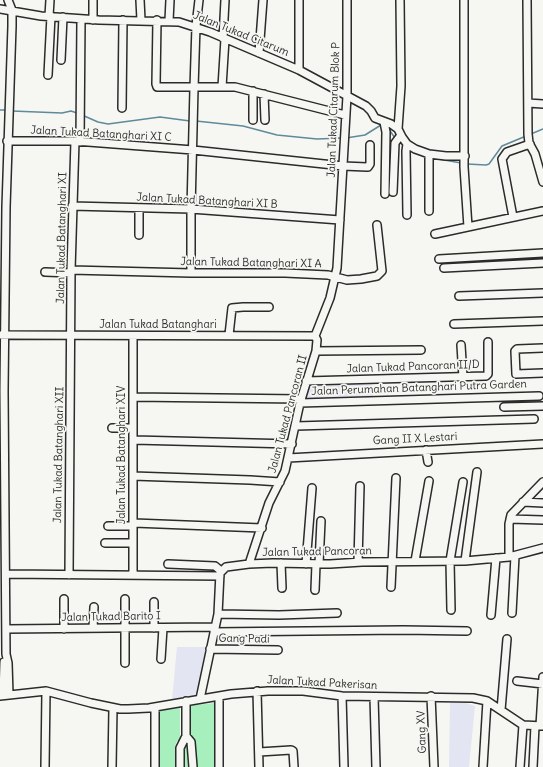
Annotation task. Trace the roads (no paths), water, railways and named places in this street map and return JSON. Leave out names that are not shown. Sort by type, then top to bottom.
[{"type":"street","points":[[4,695],[8,663],[6,654],[2,271],[5,144],[12,10],[8,0]]},
{"type":"street","points":[[48,75],[50,0]]},
{"type":"street","points":[[93,0],[93,20]]},
{"type":"street","points":[[140,0],[141,20]]},
{"type":"street","points":[[169,21],[170,0]]},
{"type":"street","points":[[191,273],[193,119],[196,26],[199,0]]},
{"type":"street","points":[[222,87],[225,0]]},
{"type":"street","points":[[258,53],[263,0]]},
{"type":"street","points":[[299,0],[300,70]]},
{"type":"street","name":"Jalan Tukad Citarum Blok P","points":[[315,336],[330,298],[336,276],[347,96],[346,0]]},
{"type":"street","points":[[393,192],[395,143],[399,134],[401,86],[400,0]]},
{"type":"street","points":[[464,0],[464,167],[468,227]]},
{"type":"street","points":[[527,0],[528,134],[543,182]]},
{"type":"street","name":"Jalan Tukad Citarum","points":[[0,9],[40,16],[93,20],[158,20],[179,22],[196,26],[300,70],[366,106],[375,118],[385,124],[391,124],[399,134]]},
{"type":"street","points":[[60,60],[63,17]]},
{"type":"street","name":"Jalan Tukad Batanghari XI","points":[[72,336],[72,206],[80,116],[81,19]]},
{"type":"street","points":[[122,108],[123,20]]},
{"type":"street","points":[[158,20],[156,86],[162,88],[235,87],[345,115]]},
{"type":"street","points":[[253,91],[253,120]]},
{"type":"street","points":[[264,94],[264,120]]},
{"type":"street","points":[[528,103],[543,104]]},
{"type":"street","points":[[385,124],[385,194]]},
{"type":"street","points":[[399,134],[407,146],[407,215]]},
{"type":"street","name":"Jalan Tukad Batanghari XI C","points":[[5,144],[77,142],[193,150],[343,166],[368,167],[370,164],[370,145]]},
{"type":"street","points":[[513,217],[502,159],[507,152],[530,143]]},
{"type":"street","points":[[407,146],[429,154],[464,157]]},
{"type":"street","points":[[429,154],[429,211]]},
{"type":"street","name":"Jalan Tukad Batanghari XI B","points":[[72,206],[191,209],[340,220]]},
{"type":"street","points":[[139,208],[139,235]]},
{"type":"street","points":[[435,234],[543,211]]},
{"type":"street","name":"Jalan Tukad Batanghari XI A","points":[[45,272],[285,273],[336,276],[347,280],[356,280],[370,278],[381,273],[377,225]]},
{"type":"street","points":[[439,258],[543,253]]},
{"type":"street","points":[[444,268],[543,263]]},
{"type":"street","points":[[459,296],[543,293]]},
{"type":"street","points":[[229,335],[232,308],[269,307]]},
{"type":"street","points":[[454,324],[543,321]]},
{"type":"street","name":"Jalan Tukad Batanghari","points":[[2,335],[315,336]]},
{"type":"street","name":"Jalan Tukad Batanghari XII","points":[[69,575],[72,336]]},
{"type":"street","name":"Jalan Tukad Batanghari XIV","points":[[133,336],[133,575]]},
{"type":"street","name":"Jalan Tukad Pancoran II","points":[[249,564],[269,504],[286,470],[306,381],[316,351],[318,340],[315,336]]},
{"type":"street","name":"Jalan Tukad Pancoran II/D","points":[[306,381],[486,376],[488,374],[488,342]]},
{"type":"street","points":[[461,345],[463,376]]},
{"type":"street","points":[[543,348],[517,349],[515,351],[516,374],[543,373]]},
{"type":"street","points":[[316,351],[421,350]]},
{"type":"street","name":"Jalan Perumahan Batanghari Putra Garden","points":[[301,401],[539,396]]},
{"type":"street","points":[[133,397],[301,401]]},
{"type":"street","points":[[504,407],[543,406]]},
{"type":"street","points":[[296,426],[534,419]]},
{"type":"street","points":[[112,428],[133,428]]},
{"type":"street","points":[[134,440],[292,444]]},
{"type":"street","name":"Gang II X Lestari","points":[[288,458],[543,444]]},
{"type":"street","points":[[426,450],[428,462]]},
{"type":"street","points":[[465,561],[477,472]]},
{"type":"street","points":[[133,476],[280,482]]},
{"type":"street","points":[[391,587],[396,478]]},
{"type":"street","points":[[415,561],[429,481]]},
{"type":"street","points":[[451,610],[450,561],[463,482]]},
{"type":"street","points":[[512,612],[512,556],[510,519],[511,515],[543,482]]},
{"type":"street","points":[[358,562],[360,486]]},
{"type":"street","points":[[306,564],[312,488]]},
{"type":"street","points":[[523,502],[543,503]]},
{"type":"street","points":[[510,519],[543,520]]},
{"type":"street","points":[[315,590],[321,521]]},
{"type":"street","points":[[108,526],[133,525],[262,528]]},
{"type":"street","points":[[105,543],[133,543]]},
{"type":"street","name":"Jalan Tukad Pancoran","points":[[6,574],[133,575],[221,573],[226,567],[249,564],[465,561],[512,556],[543,548]]},
{"type":"street","points":[[491,615],[496,558]]},
{"type":"street","points":[[281,563],[282,588]]},
{"type":"street","points":[[168,564],[216,566],[221,573],[218,614],[201,696]]},
{"type":"street","points":[[124,663],[125,599]]},
{"type":"street","points":[[64,600],[64,629]]},
{"type":"street","points":[[154,602],[154,628]]},
{"type":"street","points":[[93,628],[94,607]]},
{"type":"street","points":[[218,614],[279,615],[337,613]]},
{"type":"street","points":[[161,659],[163,628]]},
{"type":"street","name":"Jalan Tukad Barito I","points":[[6,629],[163,628],[215,630],[467,631]]},
{"type":"street","points":[[501,710],[507,639]]},
{"type":"street","name":"Gang Padi","points":[[210,649],[278,650]]},
{"type":"street","points":[[533,767],[539,726],[543,677]]},
{"type":"street","points":[[517,681],[543,684]]},
{"type":"street","points":[[45,767],[46,691]]},
{"type":"street","name":"Jalan Tukad Pakerisan","points":[[4,695],[46,691],[113,708],[138,709],[186,701],[201,696],[219,696],[257,691],[303,691],[342,696],[431,696],[473,698],[487,701],[523,725],[539,726]]},
{"type":"street","points":[[257,691],[259,767]]},
{"type":"street","points":[[219,696],[219,767]]},
{"type":"street","points":[[342,696],[344,767]]},
{"type":"street","name":"Gang XV","points":[[431,696],[434,767]]},
{"type":"street","points":[[374,697],[376,767]]},
{"type":"street","points":[[180,767],[180,748],[186,736],[186,701]]},
{"type":"street","points":[[483,767],[487,701]]},
{"type":"street","points":[[155,706],[155,767]]},
{"type":"street","points":[[112,767],[113,708]]},
{"type":"street","points":[[520,767],[523,725]]},
{"type":"street","points":[[186,736],[192,742],[193,767]]},
{"type":"street","points":[[259,752],[291,750],[293,751],[294,767]]},
{"type":"waterway","points":[[0,110],[6,110]]},
{"type":"waterway","points":[[12,111],[62,113],[71,111],[77,113]]},
{"type":"waterway","points":[[82,115],[98,122],[108,124],[160,117],[190,121]]},
{"type":"waterway","points":[[196,121],[243,126],[277,135],[317,139],[342,138]]},
{"type":"waterway","points":[[346,138],[365,135],[381,125]]},
{"type":"waterway","points":[[388,128],[395,138]]},
{"type":"waterway","points":[[531,134],[543,129]]},
{"type":"waterway","points":[[467,164],[489,164],[502,146],[526,136]]},
{"type":"waterway","points":[[414,152],[427,157]]},
{"type":"waterway","points":[[433,158],[461,163]]}]
